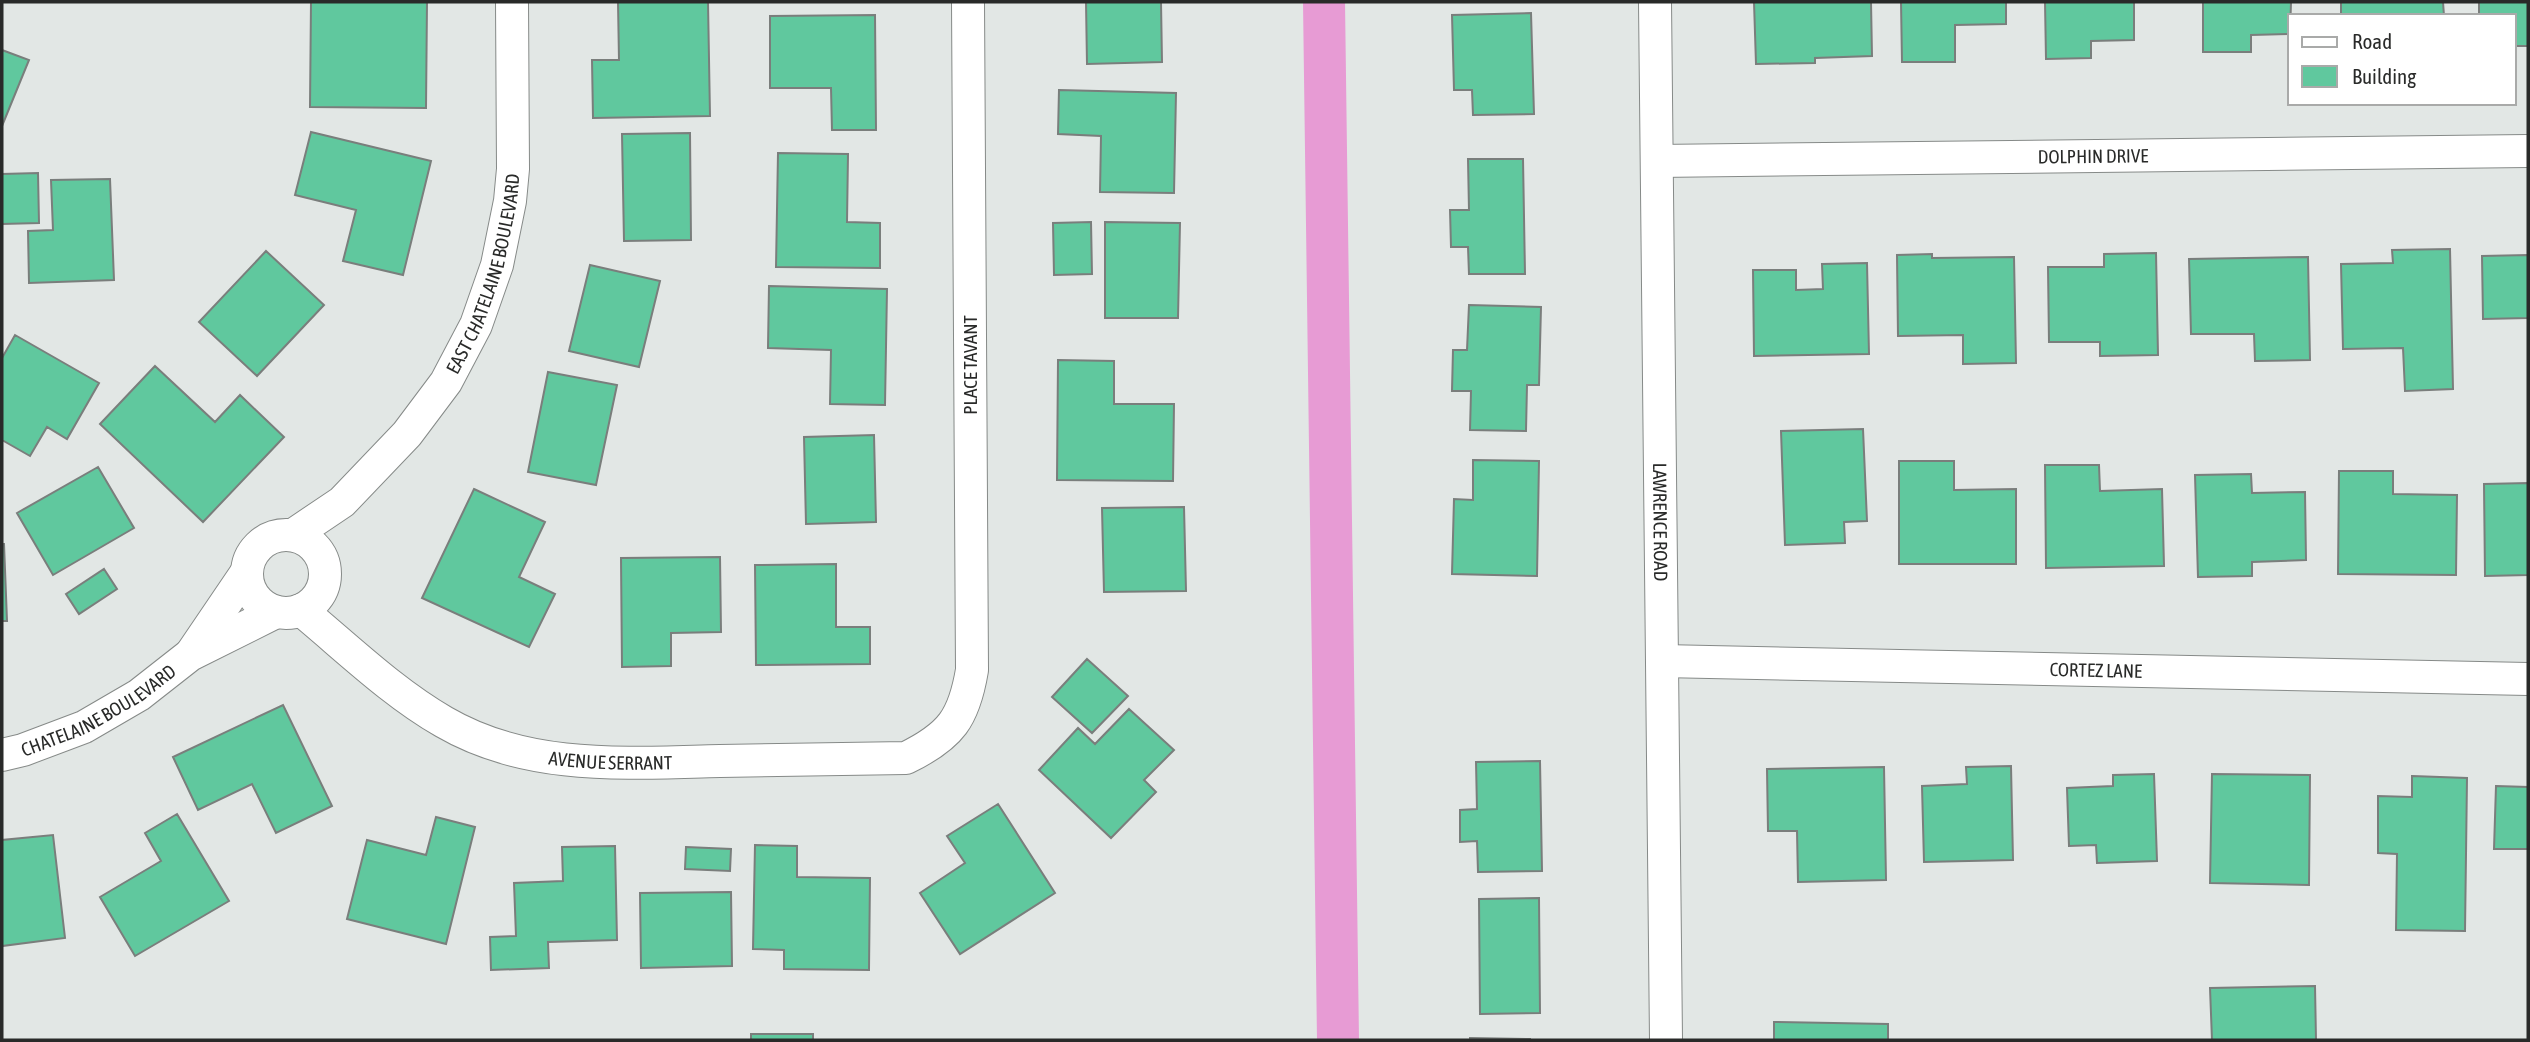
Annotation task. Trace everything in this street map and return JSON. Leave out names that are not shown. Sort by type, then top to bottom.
[{"type":"street","name":"EAST CHATELAINE BOULEVARD","points":[[293,535],[341,502],[407,434],[446,382],[475,325],[497,265],[510,201],[513,169],[512,2]]},
{"type":"street","name":"PLACE TAVANT","points":[[953,724],[967,699],[972,670],[968,2]]},
{"type":"street","name":"LAWRENCE ROAD","points":[[1655,2],[1666,1040]]},
{"type":"street","name":"DOLPHIN DRIVE","points":[[1657,161],[2528,151]]},
{"type":"street","name":"EAST CHATELAINE BOULEVARD","points":[[322,572],[341,502]]},
{"type":"street","points":[[322,572],[312,604],[289,611],[265,607],[255,597],[246,573],[256,548],[267,540],[279,535],[293,535],[305,539],[378,675]]},
{"type":"street","name":"CHATELAINE BOULEVARD","points":[[190,655],[246,573]]},
{"type":"street","name":"AVENUE SERRANT","points":[[289,611],[445,723],[496,746],[561,760],[607,764],[906,758],[933,745],[953,724]]},
{"type":"street","name":"CHATELAINE BOULEVARD","points":[[2,755],[84,727],[139,695],[190,655],[289,611]]},
{"type":"street","name":"CORTEZ LANE","points":[[1662,661],[2528,680]]},
{"type":"building","points":[[311,2],[427,2],[426,108],[310,107]]},
{"type":"building","points":[[618,2],[708,2],[710,116],[593,118],[592,60],[619,60]]},
{"type":"building","points":[[1086,2],[1161,2],[1162,62],[1087,64]]},
{"type":"building","points":[[1754,2],[1871,2],[1872,56],[1815,58],[1815,63],[1756,64]]},
{"type":"building","points":[[1901,2],[2006,2],[2006,24],[1955,25],[1955,62],[1902,62]]},
{"type":"building","points":[[2045,2],[2134,2],[2134,40],[2091,41],[2091,58],[2046,59]]},
{"type":"building","points":[[2203,2],[2291,2],[2288,34],[2251,35],[2251,52],[2203,52]]},
{"type":"building","points":[[2341,2],[2443,2],[2444,14],[2341,14]]},
{"type":"building","points":[[2479,2],[2528,2],[2528,46],[2516,46],[2516,14],[2479,14]]},
{"type":"building","points":[[1531,13],[1534,114],[1473,115],[1472,90],[1454,90],[1452,15]]},
{"type":"building","points":[[875,15],[876,130],[832,130],[831,88],[770,88],[770,16]]},
{"type":"building","points":[[2,50],[29,60],[2,126]]},
{"type":"building","points":[[1059,90],[1176,93],[1174,193],[1100,192],[1101,136],[1058,134]]},
{"type":"building","points":[[311,132],[431,161],[403,275],[343,261],[356,210],[295,195]]},
{"type":"building","points":[[690,133],[691,240],[624,241],[622,134]]},
{"type":"building","points":[[778,153],[848,154],[847,222],[880,223],[880,268],[776,267]]},
{"type":"building","points":[[1468,159],[1523,159],[1525,274],[1469,274],[1468,247],[1451,247],[1450,210],[1469,210]]},
{"type":"building","points":[[38,173],[39,223],[2,224],[2,174]]},
{"type":"building","points":[[110,179],[114,280],[29,283],[28,231],[53,230],[51,180]]},
{"type":"building","points":[[1091,222],[1092,274],[1054,275],[1053,223]]},
{"type":"building","points":[[1105,222],[1180,223],[1178,318],[1105,318]]},
{"type":"building","points":[[2450,249],[2453,389],[2405,391],[2403,348],[2343,349],[2341,264],[2393,263],[2392,250]]},
{"type":"building","points":[[266,251],[324,305],[257,376],[199,322]]},
{"type":"building","points":[[2156,253],[2158,355],[2100,356],[2100,342],[2049,342],[2048,267],[2104,267],[2104,254]]},
{"type":"building","points":[[1932,254],[1932,258],[2014,257],[2016,363],[1963,364],[1963,335],[1898,336],[1897,255]]},
{"type":"building","points":[[2528,255],[2528,318],[2483,319],[2482,256]]},
{"type":"building","points":[[2308,257],[2310,360],[2255,361],[2254,334],[2191,334],[2189,259]]},
{"type":"building","points":[[1867,263],[1869,354],[1754,356],[1753,270],[1796,270],[1796,290],[1823,289],[1822,264]]},
{"type":"building","points":[[590,265],[660,281],[639,367],[569,351]]},
{"type":"building","points":[[769,286],[887,289],[885,405],[830,404],[831,350],[768,348]]},
{"type":"building","points":[[1469,305],[1541,307],[1539,385],[1527,385],[1526,431],[1470,430],[1471,391],[1452,391],[1453,350],[1467,350]]},
{"type":"building","points":[[15,335],[99,383],[67,439],[47,427],[30,456],[2,440],[2,358]]},
{"type":"building","points":[[1058,360],[1114,361],[1114,404],[1174,404],[1173,481],[1057,480]]},
{"type":"building","points":[[155,366],[215,422],[240,395],[284,437],[203,522],[100,424]]},
{"type":"building","points":[[548,372],[617,385],[596,485],[528,472]]},
{"type":"building","points":[[1863,429],[1867,521],[1844,522],[1845,543],[1785,545],[1781,431]]},
{"type":"building","points":[[874,435],[876,522],[806,524],[804,437]]},
{"type":"building","points":[[1473,460],[1539,461],[1537,576],[1452,574],[1454,499],[1473,500]]},
{"type":"building","points":[[1899,461],[1954,461],[1954,490],[2016,489],[2016,564],[1899,564]]},
{"type":"building","points":[[2045,465],[2099,465],[2100,491],[2162,489],[2164,566],[2046,568]]},
{"type":"building","points":[[98,467],[134,528],[53,575],[17,513]]},
{"type":"building","points":[[2339,471],[2393,471],[2393,494],[2457,495],[2456,575],[2338,574]]},
{"type":"building","points":[[2251,474],[2252,493],[2305,492],[2306,560],[2252,562],[2252,576],[2198,577],[2195,475]]},
{"type":"building","points":[[2528,483],[2528,575],[2485,576],[2484,484]]},
{"type":"building","points":[[474,489],[545,522],[519,577],[555,594],[529,647],[422,598]]},
{"type":"building","points":[[1184,507],[1186,591],[1104,592],[1102,508]]},
{"type":"building","points":[[4,544],[7,621],[2,621]]},
{"type":"building","points":[[720,557],[721,632],[671,633],[671,666],[622,667],[621,558]]},
{"type":"building","points":[[836,564],[836,627],[870,627],[870,664],[756,665],[755,565]]},
{"type":"building","points":[[104,569],[117,589],[79,614],[66,594]]},
{"type":"building","points":[[1087,659],[1128,696],[1092,733],[1052,697]]},
{"type":"building","points":[[283,705],[332,806],[276,833],[252,784],[198,810],[173,757]]},
{"type":"building","points":[[1129,709],[1174,750],[1144,780],[1156,792],[1111,838],[1039,770],[1078,728],[1095,744]]},
{"type":"building","points":[[1540,761],[1542,871],[1478,872],[1477,841],[1460,842],[1460,810],[1477,809],[1476,762]]},
{"type":"building","points":[[2011,766],[2013,860],[1924,862],[1922,786],[1967,784],[1966,767]]},
{"type":"building","points":[[1884,767],[1886,880],[1798,882],[1797,831],[1768,831],[1767,769]]},
{"type":"building","points":[[2154,774],[2157,861],[2097,863],[2096,845],[2069,846],[2067,788],[2113,786],[2113,775]]},
{"type":"building","points":[[2212,774],[2310,775],[2309,885],[2210,883]]},
{"type":"building","points":[[2412,776],[2467,778],[2465,931],[2396,930],[2397,854],[2378,853],[2378,796],[2412,797]]},
{"type":"building","points":[[2496,786],[2528,787],[2528,849],[2494,849]]},
{"type":"building","points":[[998,804],[1055,893],[960,954],[920,893],[965,863],[947,836]]},
{"type":"building","points":[[177,814],[229,901],[135,956],[100,897],[161,861],[145,833]]},
{"type":"building","points":[[436,817],[475,827],[446,944],[347,919],[367,840],[426,855]]},
{"type":"building","points":[[53,835],[65,938],[2,946],[2,840]]},
{"type":"building","points":[[755,845],[797,846],[797,877],[870,878],[869,970],[784,969],[784,950],[753,949]]},
{"type":"building","points":[[615,846],[617,940],[548,942],[549,968],[491,970],[490,937],[516,936],[514,883],[563,881],[562,847]]},
{"type":"building","points":[[686,847],[731,849],[730,871],[685,869]]},
{"type":"building","points":[[731,892],[732,966],[641,968],[640,893]]},
{"type":"building","points":[[1539,898],[1540,1013],[1480,1014],[1479,899]]},
{"type":"building","points":[[2315,986],[2316,1040],[2212,1040],[2210,988]]},
{"type":"building","points":[[1774,1022],[1888,1024],[1888,1040],[1774,1040]]},
{"type":"building","points":[[751,1034],[813,1034],[813,1040],[751,1040]]},
{"type":"building","points":[[1530,1039],[1530,1040],[1470,1040]]},
{"type":"waterway","points":[[1324,2],[1338,1040]]}]
